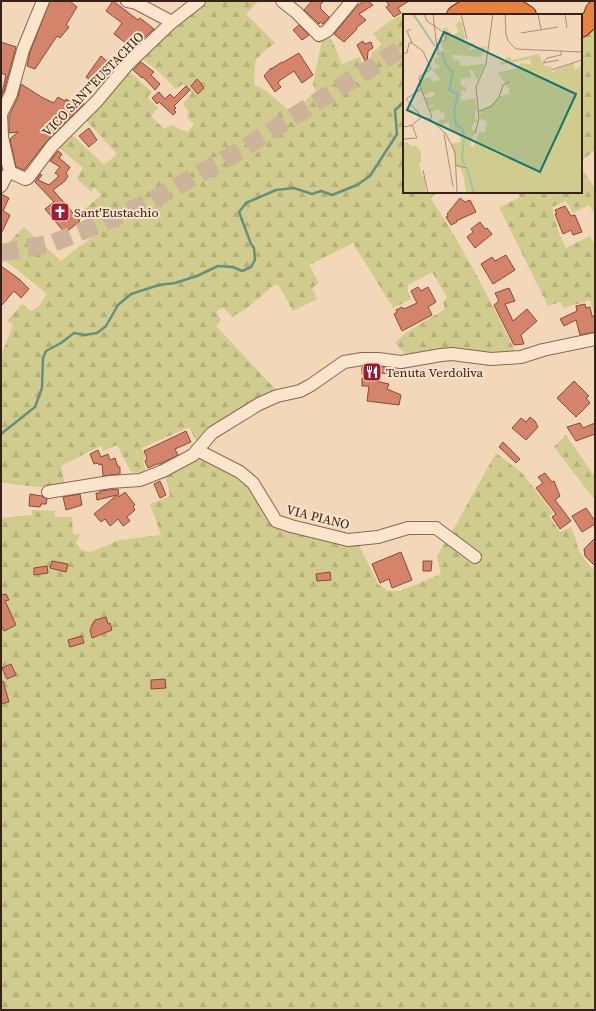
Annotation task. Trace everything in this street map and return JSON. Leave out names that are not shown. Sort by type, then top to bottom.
[{"type":"highway","points":[[458,14],[478,1]]},
{"type":"highway","points":[[475,14],[486,7],[503,1],[517,6],[526,14]]},
{"type":"highway","points":[[529,1],[533,14]]},
{"type":"highway","points":[[582,27],[592,18],[595,10]]},
{"type":"street","points":[[1,186],[6,176],[10,172],[2,137],[1,114],[12,94],[23,50],[43,1]]},
{"type":"street","points":[[127,1],[136,3],[172,22]]},
{"type":"street","name":"VICO SANT'EUSTACHIO","points":[[10,172],[25,179],[28,178],[52,146],[97,101],[128,64],[172,22],[199,1]]},
{"type":"street","points":[[282,1],[296,12],[319,35],[327,31],[352,1]]},
{"type":"street","points":[[48,492],[110,482],[140,480],[175,465],[193,455],[212,433],[259,404],[277,396],[300,391],[344,362],[362,359],[378,359],[401,362],[441,354],[491,359],[521,357],[543,350],[595,339]]},
{"type":"street","name":"VIA PIANO","points":[[197,450],[235,470],[254,483],[276,521],[348,540],[378,537],[408,528],[436,528],[475,557]]},
{"type":"green space","points":[[207,1],[259,1],[246,14],[275,43],[257,58],[254,85],[265,90],[292,113],[316,91],[313,84],[322,40],[331,38],[342,64],[360,57],[367,79],[373,77],[371,53],[382,45],[373,34],[390,21],[400,16],[403,18],[403,193],[438,193],[432,196],[431,199],[466,255],[516,353],[480,355],[462,349],[406,354],[395,343],[404,334],[445,309],[443,302],[447,297],[432,272],[408,285],[408,292],[411,299],[393,308],[353,243],[309,265],[319,283],[312,288],[317,299],[293,311],[278,284],[273,286],[247,308],[232,317],[223,307],[216,312],[221,320],[216,326],[277,391],[198,444],[189,427],[142,448],[145,457],[143,461],[146,471],[135,473],[130,470],[117,445],[103,451],[100,446],[61,466],[65,485],[41,487],[1,482],[1,356],[13,325],[7,321],[22,304],[31,311],[40,305],[47,294],[1,257],[1,250],[24,227],[61,261],[97,233],[80,213],[101,195],[94,187],[91,192],[77,179],[83,168],[57,146],[69,132],[104,165],[117,154],[84,118],[128,70],[152,92],[148,96],[149,99],[158,108],[151,116],[164,129],[171,125],[187,132],[194,125],[187,117],[189,112],[183,104],[192,93],[183,84],[176,89],[157,70],[142,59],[164,34],[188,12]]},
{"type":"green space","points":[[595,24],[595,150],[582,160],[582,35]]},
{"type":"green space","points":[[582,169],[595,188],[595,214],[589,205],[573,213],[566,201],[552,207],[558,231],[566,248],[590,236],[595,245],[595,316],[590,300],[564,308],[560,302],[548,306],[500,209],[500,207],[520,197],[518,193],[582,193]]},
{"type":"green space","points":[[566,435],[595,477],[595,500],[554,447]]},
{"type":"green space","points":[[197,450],[240,472],[276,521],[358,543],[378,584],[388,591],[400,591],[441,574],[437,556],[496,453],[522,473],[553,513],[549,516],[560,532],[571,527],[579,552],[595,570],[595,1010],[1,1010],[1,518],[32,515],[32,510],[55,511],[55,517],[72,517],[73,534],[80,534],[76,543],[82,550],[91,552],[120,540],[161,535],[150,504],[170,496],[165,475]]},
{"type":"building","points":[[50,1],[70,1],[77,7],[66,25],[69,27],[60,38],[57,36],[35,69],[27,66],[30,52]]},
{"type":"building","points":[[113,1],[138,20],[140,18],[154,29],[143,39],[135,33],[127,44],[114,34],[122,23],[106,11]]},
{"type":"building","points":[[312,1],[324,1],[320,5],[320,8],[329,17],[323,24],[320,22],[319,24],[304,10]]},
{"type":"building","points":[[364,1],[368,1],[373,5],[359,14],[366,20],[356,28],[357,29],[344,42],[334,34],[357,6]]},
{"type":"building","points":[[386,1],[409,1],[398,8],[401,13],[394,17],[386,7],[389,5]]},
{"type":"building","points":[[299,25],[309,35],[302,40],[293,30]]},
{"type":"building","points":[[363,41],[364,44],[371,42],[373,48],[368,51],[367,65],[357,45]]},
{"type":"building","points":[[1,42],[16,47],[1,97],[6,75],[1,73]]},
{"type":"building","points":[[299,53],[313,75],[302,83],[294,71],[279,81],[278,83],[281,87],[275,92],[264,76],[271,68]]},
{"type":"building","points":[[101,56],[110,64],[99,78],[101,79],[96,85],[86,77]]},
{"type":"building","points":[[141,62],[154,72],[151,75],[160,84],[155,90],[143,77],[142,78],[133,70]]},
{"type":"building","points":[[197,79],[204,88],[198,94],[191,86]]},
{"type":"building","points":[[21,84],[54,103],[58,97],[65,101],[66,99],[74,104],[80,99],[84,104],[47,141],[24,170],[16,167],[10,139],[18,132],[9,133],[9,116],[18,97]]},
{"type":"building","points":[[186,86],[190,90],[174,106],[176,108],[174,110],[176,112],[173,115],[159,102],[157,104],[152,98],[159,92],[165,99],[170,94],[174,98]]},
{"type":"building","points":[[89,128],[97,140],[89,147],[79,136]]},
{"type":"building","points":[[58,151],[62,154],[59,158],[70,167],[66,173],[68,176],[65,181],[53,190],[80,221],[65,233],[45,209],[54,202],[35,182],[40,174],[42,175],[38,180],[49,185],[59,176],[55,173],[60,167],[50,161]]},
{"type":"building","points":[[1,194],[9,198],[3,211],[10,215],[1,234]]},
{"type":"building","points":[[460,198],[465,202],[470,200],[476,212],[456,221],[457,222],[451,225],[446,217],[448,216],[447,214]]},
{"type":"building","points":[[565,206],[571,216],[575,215],[582,232],[573,235],[571,230],[563,234],[555,214],[557,214],[555,210]]},
{"type":"building","points":[[480,222],[485,229],[487,228],[492,234],[475,248],[467,237],[473,232],[471,229]]},
{"type":"building","points":[[506,255],[515,270],[493,284],[481,264],[492,257],[495,261]]},
{"type":"building","points":[[1,266],[19,279],[29,289],[21,298],[14,291],[1,306]]},
{"type":"building","points":[[418,287],[421,291],[428,287],[436,302],[428,307],[432,315],[402,331],[394,314],[397,312],[396,310],[402,307],[404,309],[417,303],[411,291]]},
{"type":"building","points":[[509,288],[515,301],[505,304],[513,321],[527,309],[537,321],[521,335],[524,344],[514,345],[494,305],[499,301],[495,293]]},
{"type":"building","points":[[585,304],[586,308],[590,307],[592,316],[595,316],[595,332],[580,335],[576,320],[564,326],[560,319],[577,311],[576,306]]},
{"type":"building","points":[[378,366],[390,368],[390,373],[362,374],[362,367]]},
{"type":"building","points":[[362,378],[389,384],[387,389],[401,395],[399,405],[367,401],[369,386],[362,386]]},
{"type":"building","points":[[574,381],[589,396],[586,398],[590,403],[576,417],[557,398]]},
{"type":"building","points":[[530,417],[535,421],[538,427],[526,440],[512,428],[521,418],[526,422]]},
{"type":"building","points":[[580,423],[583,428],[595,423],[595,434],[576,441],[567,427]]},
{"type":"building","points":[[186,431],[191,442],[175,449],[178,455],[148,468],[145,461],[147,458],[144,451]]},
{"type":"building","points":[[503,442],[520,459],[516,463],[499,447]]},
{"type":"building","points":[[98,450],[101,457],[108,454],[110,460],[115,458],[118,467],[120,467],[120,474],[103,476],[102,464],[94,464],[90,454]]},
{"type":"building","points":[[545,473],[552,482],[554,481],[560,496],[555,500],[571,521],[560,529],[552,517],[556,514],[536,488],[543,483],[538,477]]},
{"type":"building","points":[[160,481],[166,495],[160,498],[154,484]]},
{"type":"building","points":[[118,489],[119,497],[125,492],[135,505],[133,507],[135,510],[127,517],[130,521],[123,526],[118,519],[110,526],[105,519],[101,522],[94,514],[117,495],[97,500],[96,493],[100,493],[100,491]]},
{"type":"building","points":[[30,494],[42,496],[47,499],[46,504],[41,504],[40,507],[29,506]]},
{"type":"building","points":[[80,494],[82,505],[66,510],[63,497]]},
{"type":"building","points":[[586,508],[595,521],[595,524],[582,532],[572,516]]},
{"type":"building","points":[[595,538],[595,566],[585,556],[584,549]]},
{"type":"building","points":[[401,552],[412,580],[392,588],[389,579],[380,583],[372,564]]},
{"type":"building","points":[[52,561],[68,564],[66,572],[50,568]]},
{"type":"building","points":[[423,561],[432,561],[431,571],[423,571]]},
{"type":"building","points":[[47,566],[48,573],[34,575],[34,568]]},
{"type":"building","points":[[330,572],[331,580],[317,581],[316,574]]},
{"type":"building","points":[[1,591],[2,595],[6,594],[9,600],[5,601],[16,625],[4,631],[1,625]]},
{"type":"building","points":[[106,617],[112,630],[92,638],[90,630],[95,620]]},
{"type":"building","points":[[82,636],[84,643],[70,647],[68,640]]},
{"type":"building","points":[[11,664],[16,675],[7,679],[2,668]]},
{"type":"building","points":[[165,679],[166,688],[151,689],[151,680]]},
{"type":"building","points":[[3,681],[9,702],[1,704],[1,682]]},
{"type":"waterway","points":[[1,434],[35,407],[42,388],[43,358],[46,351],[61,343],[74,333],[85,335],[97,333],[106,326],[118,305],[131,294],[159,285],[175,283],[197,276],[218,266],[233,267],[242,271],[251,267],[255,260],[254,248],[251,244],[239,212],[246,203],[276,190],[294,188],[312,194],[321,191],[332,195],[357,185],[370,176],[397,134],[395,110],[403,103]]},
{"type":"tunnel","points":[[1,253],[53,243],[149,202],[234,154],[403,48]]},
{"type":"place","name":"Sant'Eustachio","points":[[60,212]]},
{"type":"place","name":"Tenuta Verdoliva","points":[[372,372]]}]
